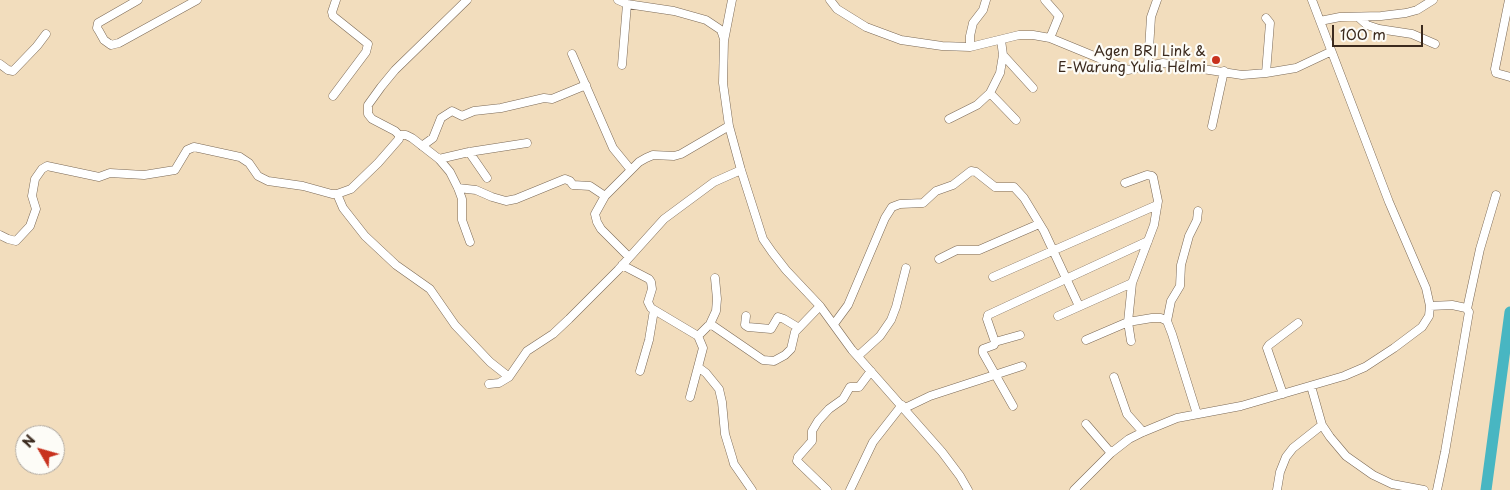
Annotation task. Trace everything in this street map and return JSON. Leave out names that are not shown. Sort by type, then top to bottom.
[{"type":"street","points":[[138,0],[98,24],[97,28],[111,45],[119,43],[197,0]]},
{"type":"street","points":[[334,96],[366,52],[368,44],[333,16],[332,10],[336,0]]},
{"type":"street","points":[[0,235],[16,241],[30,226],[36,209],[32,196],[35,179],[42,169],[47,166],[99,176],[110,173],[144,175],[175,170],[188,150],[194,147],[240,157],[248,163],[258,176],[268,181],[303,186],[337,194],[351,189],[399,140],[395,131],[372,119],[368,114],[368,105],[387,79],[467,0]]},
{"type":"street","points":[[618,0],[627,4],[674,11],[706,20],[720,30],[724,41]]},
{"type":"street","points":[[732,0],[724,41],[724,83],[729,126],[763,239],[786,270],[820,306],[858,356],[960,476],[968,490]]},
{"type":"street","points":[[830,0],[837,9],[866,28],[901,40],[970,47],[1027,34],[1050,38],[1128,70],[1163,62],[1242,75],[1266,73],[1296,68],[1330,52]]},
{"type":"street","points":[[970,47],[973,23],[983,10],[986,0]]},
{"type":"street","points":[[1045,0],[1059,16],[1050,38]]},
{"type":"street","points":[[1148,65],[1151,16],[1157,0]]},
{"type":"street","points":[[1074,490],[1111,453],[1129,439],[1143,432],[1177,418],[1241,406],[1344,376],[1365,366],[1394,348],[1422,327],[1429,316],[1430,306],[1422,279],[1389,202],[1330,52],[1312,0]]},
{"type":"street","points":[[1320,21],[1340,17],[1381,16],[1417,10],[1433,0]]},
{"type":"street","points":[[1509,0],[1495,69],[1496,73],[1510,77]]},
{"type":"street","points":[[622,65],[627,4]]},
{"type":"street","points":[[1358,17],[1367,24],[1379,29],[1412,34],[1435,44]]},
{"type":"street","points":[[1266,18],[1270,23],[1266,73]]},
{"type":"street","points":[[0,64],[13,71],[46,34]]},
{"type":"street","points":[[949,119],[977,105],[990,93],[1000,73],[1001,40]]},
{"type":"street","points":[[572,54],[613,148],[631,170]]},
{"type":"street","points":[[1002,55],[1033,88]]},
{"type":"street","points":[[1212,126],[1224,71]]},
{"type":"street","points":[[422,146],[433,138],[441,118],[452,110],[462,116],[544,98],[552,99],[586,85]]},
{"type":"street","points":[[990,93],[1016,120]]},
{"type":"street","points":[[629,257],[601,229],[597,222],[595,214],[605,196],[639,162],[653,155],[674,156],[681,154],[729,126]]},
{"type":"street","points":[[398,135],[406,135],[422,146],[450,172],[462,199],[462,220],[470,242]]},
{"type":"street","points":[[438,159],[528,143]]},
{"type":"street","points":[[469,152],[486,178]]},
{"type":"street","points":[[489,384],[498,383],[509,377],[527,351],[553,334],[622,266],[664,219],[714,182],[741,170]]},
{"type":"street","points":[[834,324],[848,305],[890,210],[895,205],[923,203],[936,191],[953,185],[967,173],[974,171],[995,187],[1011,186],[1024,198],[1044,231],[1079,306]]},
{"type":"street","points":[[1125,183],[1147,175],[1152,176],[1158,201],[1154,225],[1132,283],[1128,322],[1131,341]]},
{"type":"street","points":[[458,188],[476,190],[492,198],[506,201],[516,199],[561,179],[565,179],[573,185],[590,186],[605,196]]},
{"type":"street","points":[[337,194],[343,208],[365,236],[396,265],[430,289],[455,325],[490,362],[509,377]]},
{"type":"street","points":[[1437,490],[1480,249],[1496,195]]},
{"type":"street","points":[[993,278],[1158,205]]},
{"type":"street","points":[[1197,414],[1167,321],[1171,302],[1180,286],[1181,265],[1189,236],[1197,220],[1198,211]]},
{"type":"street","points":[[939,260],[958,250],[979,250],[1039,224]]},
{"type":"street","points":[[996,342],[987,319],[989,314],[1148,241]]},
{"type":"street","points":[[622,266],[652,282],[648,305],[698,336],[703,348],[690,397]]},
{"type":"street","points":[[858,356],[880,336],[891,320],[906,268]]},
{"type":"street","points":[[698,336],[710,324],[716,311],[715,278]]},
{"type":"street","points":[[1058,316],[1132,283]]},
{"type":"street","points":[[1430,306],[1452,305],[1468,309]]},
{"type":"street","points":[[710,324],[763,360],[769,362],[779,359],[791,349],[793,337],[799,328],[820,306]]},
{"type":"street","points":[[640,371],[649,340],[654,310]]},
{"type":"street","points":[[746,316],[745,325],[751,328],[771,330],[778,317],[789,321],[799,328]]},
{"type":"street","points":[[1086,340],[1128,322],[1161,318],[1167,321]]},
{"type":"street","points":[[1282,394],[1267,348],[1298,323]]},
{"type":"street","points":[[1013,406],[982,352],[983,349],[994,345],[996,342],[1020,335]]},
{"type":"street","points":[[850,490],[873,442],[903,407],[930,396],[1022,366]]},
{"type":"street","points":[[698,367],[719,389],[725,434],[734,464],[752,490]]},
{"type":"street","points":[[827,490],[797,461],[798,457],[812,441],[812,431],[818,421],[829,409],[843,399],[850,387],[859,387],[871,371]]},
{"type":"street","points":[[1114,377],[1127,414],[1143,432]]},
{"type":"street","points":[[1311,386],[1322,425],[1337,446],[1358,465],[1392,484],[1424,490]]},
{"type":"street","points":[[1086,424],[1111,453]]},
{"type":"street","points":[[1277,490],[1280,472],[1286,457],[1293,448],[1322,425]]},
{"type":"waterway","points":[[1486,490],[1510,312]]},
{"type":"place","name":"Agen BRI Link & E-Warung Yulia Helmi","points":[[1216,60]]}]
